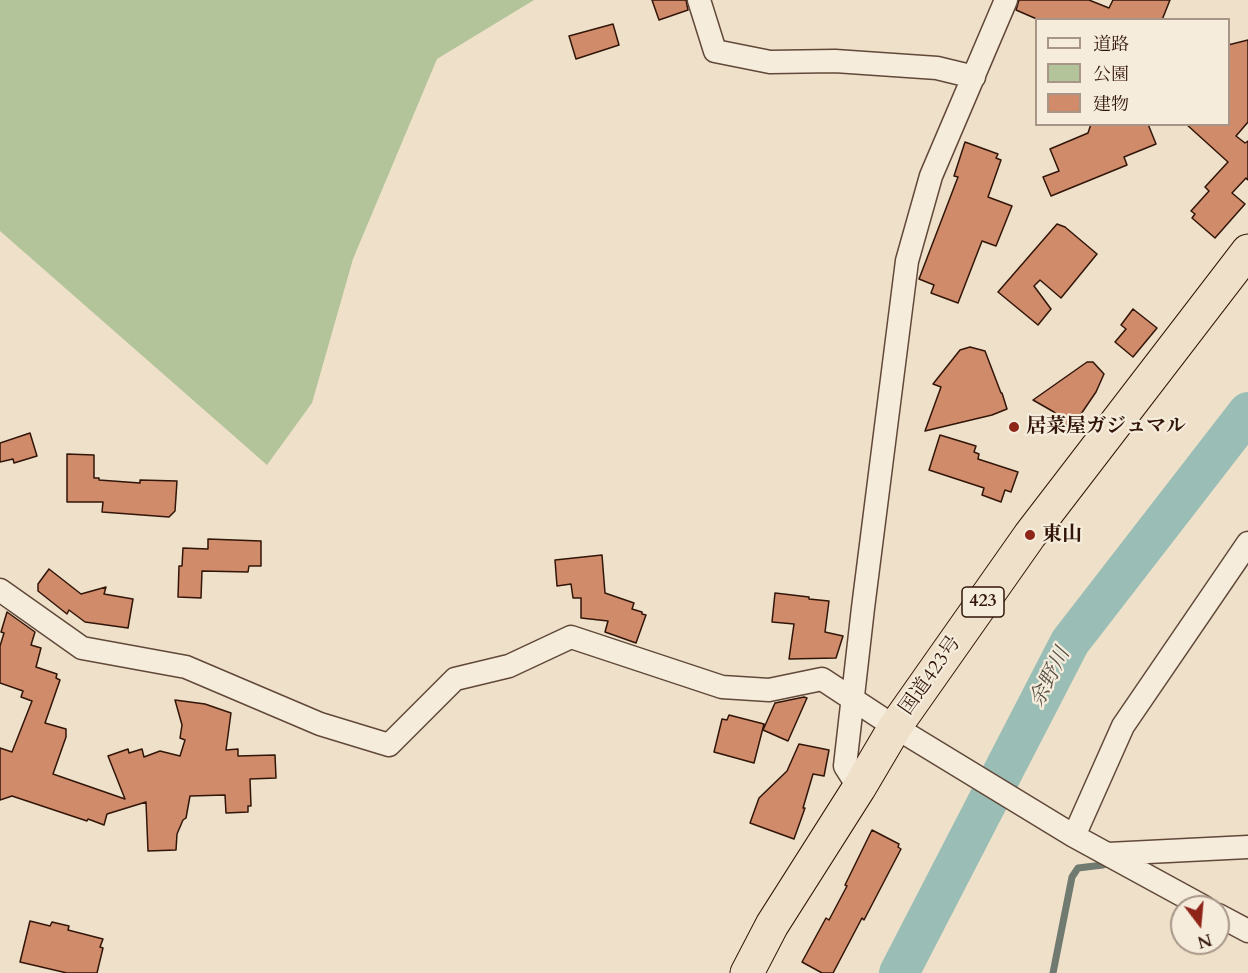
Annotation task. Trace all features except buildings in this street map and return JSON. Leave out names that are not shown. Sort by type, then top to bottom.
[{"type":"highway","name":"国道423号","points":[[747,973],[772,925],[895,727],[1030,535],[1248,251]]},
{"type":"street","points":[[699,0],[715,51],[770,62],[835,61],[937,68],[974,77]]},
{"type":"street","points":[[859,788],[845,766],[907,261],[931,176],[1006,0]]},
{"type":"street","points":[[1069,832],[1124,726],[1248,543]]},
{"type":"street","points":[[0,590],[82,648],[186,668],[320,724],[389,745],[454,679],[510,666],[571,637],[722,687],[769,690],[822,679],[895,727],[1069,832],[1182,895]]},
{"type":"street","points":[[1108,854],[1248,847]]},
{"type":"street","points":[[1230,921],[1248,931]]},
{"type":"green space","points":[[0,0],[534,0],[437,59],[353,259],[312,403],[267,465],[0,231]]},
{"type":"waterway","name":"余野川","points":[[899,973],[1070,642],[1248,412]]},
{"type":"waterway","points":[[1053,973],[1072,877],[1078,868],[1103,865]]},
{"type":"place","name":"居菜屋ガジュマル","points":[[1014,427]]},
{"type":"place","name":"東山","points":[[1030,535]]}]
